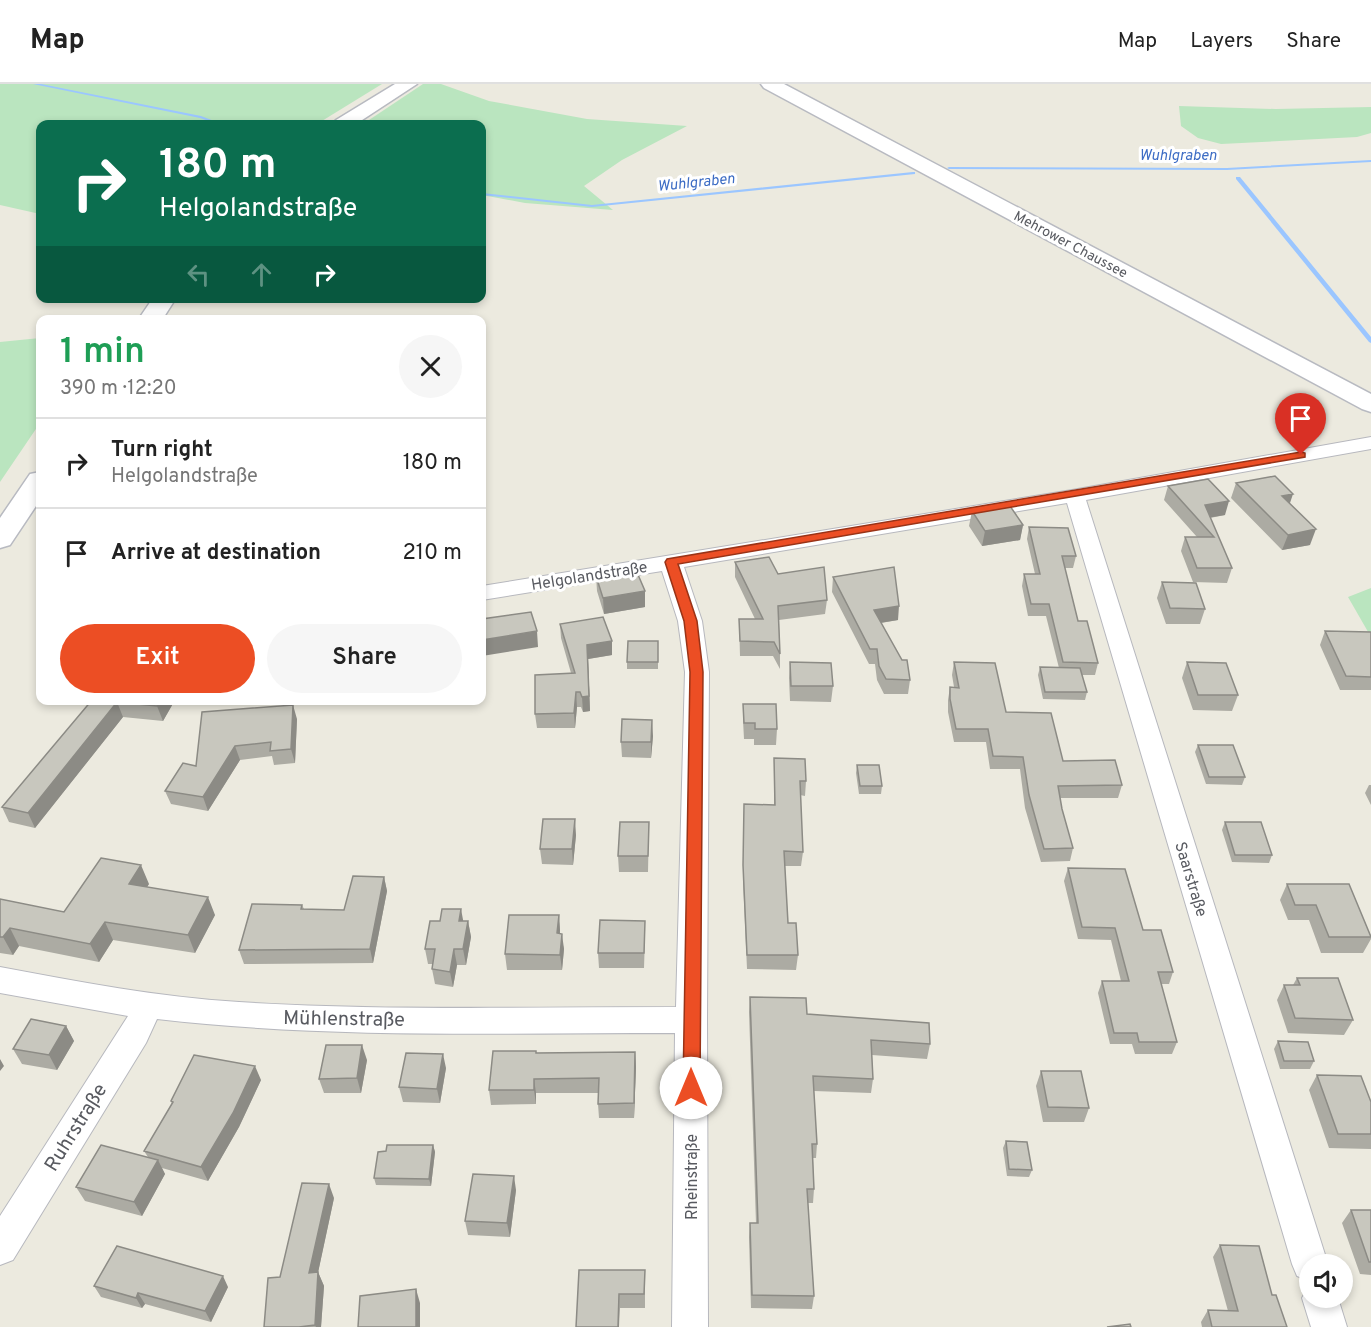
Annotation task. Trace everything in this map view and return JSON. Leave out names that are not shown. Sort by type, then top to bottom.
[{"type":"main road","points":[[350,120],[408,84]]},
{"type":"main road","name":"Mehrower Chaussee","points":[[770,84],[1371,404]]},
{"type":"main road","points":[[0,539],[36,486]]},
{"type":"street","name":"Helgolandstraße","points":[[486,592],[1072,496],[1371,443]]},
{"type":"street","name":"Saarstraße","points":[[1072,496],[1077,502],[1307,1254]]},
{"type":"street","name":"Rheinstraße","points":[[671,562],[690,621],[697,672],[691,1020],[690,1327]]},
{"type":"street","name":"Mühlenstraße","points":[[0,980],[105,1000],[219,1014],[295,1017],[691,1020]]},
{"type":"street","name":"Ruhrstraße","points":[[0,1248],[135,1033],[148,1006]]},
{"type":"street","points":[[1323,1308],[1329,1327]]},
{"type":"green space","points":[[0,84],[382,84],[324,120],[36,120],[36,213],[0,205]]},
{"type":"green space","points":[[423,84],[441,84],[489,101],[587,119],[687,126],[622,160],[584,186],[613,210],[525,203],[486,196],[486,120],[369,120]]},
{"type":"green space","points":[[1179,106],[1276,109],[1371,107],[1371,133],[1357,137],[1221,144],[1198,138],[1181,126]]},
{"type":"green space","points":[[36,338],[36,429],[0,482],[0,342]]},
{"type":"green space","points":[[1371,588],[1371,637],[1348,597]]},
{"type":"building","points":[[1275,476],[1293,494],[1282,496],[1316,529],[1288,535],[1236,483]]},
{"type":"building","points":[[1208,479],[1229,501],[1205,505],[1232,568],[1197,568],[1185,537],[1214,537],[1168,486]]},
{"type":"building","points":[[1010,506],[1023,525],[985,531],[972,511]]},
{"type":"building","points":[[1029,527],[1068,528],[1076,556],[1062,556],[1078,621],[1087,621],[1098,663],[1063,662],[1049,604],[1031,604],[1024,574],[1040,574]]},
{"type":"building","points":[[769,557],[778,574],[824,567],[827,600],[778,606],[780,654],[774,642],[740,641],[739,619],[763,619],[735,562]]},
{"type":"building","points":[[894,567],[899,606],[874,610],[902,660],[907,660],[910,680],[886,679],[879,666],[877,649],[870,649],[833,577]]},
{"type":"building","points":[[636,570],[645,591],[603,598],[596,576]]},
{"type":"building","points":[[1162,582],[1196,583],[1205,609],[1170,608]]},
{"type":"building","points":[[531,612],[537,631],[486,639],[486,618]]},
{"type":"building","points":[[603,617],[612,641],[587,645],[589,696],[582,697],[580,692],[576,692],[574,713],[535,714],[535,675],[575,673],[560,624]]},
{"type":"building","points":[[1325,631],[1371,632],[1371,677],[1346,676]]},
{"type":"building","points":[[628,641],[658,641],[658,662],[627,662]]},
{"type":"building","points":[[790,662],[831,663],[833,686],[791,686]]},
{"type":"building","points":[[954,662],[995,663],[1006,712],[1051,713],[1063,761],[1115,760],[1122,785],[1058,786],[1073,848],[1044,849],[1029,795],[1023,757],[993,756],[988,729],[956,729],[950,699],[950,687],[959,688]]},
{"type":"building","points":[[1187,662],[1226,663],[1238,695],[1198,695]]},
{"type":"building","points":[[1040,667],[1080,668],[1087,692],[1045,692]]},
{"type":"building","points":[[743,704],[776,704],[777,729],[755,729],[755,723],[744,723]]},
{"type":"building","points":[[88,705],[115,705],[28,813],[2,807]]},
{"type":"building","points":[[293,705],[291,749],[270,751],[271,742],[235,746],[203,797],[165,791],[183,763],[196,766],[202,712]]},
{"type":"building","points":[[622,719],[652,720],[651,742],[621,742]]},
{"type":"building","points":[[1198,745],[1233,745],[1245,777],[1209,777]]},
{"type":"building","points":[[774,758],[805,759],[806,781],[800,781],[803,852],[784,851],[788,923],[796,923],[798,955],[747,955],[743,865],[744,804],[775,805]]},
{"type":"building","points":[[857,765],[879,765],[882,786],[860,786]]},
{"type":"building","points":[[543,819],[575,819],[572,849],[540,849]]},
{"type":"building","points":[[620,822],[649,822],[648,856],[618,856]]},
{"type":"building","points":[[1225,822],[1261,822],[1272,855],[1235,855]]},
{"type":"building","points":[[101,858],[141,865],[129,884],[208,897],[188,935],[105,922],[90,944],[10,928],[3,937],[0,937],[0,899],[64,912]]},
{"type":"building","points":[[1068,868],[1125,869],[1143,930],[1161,930],[1173,972],[1158,972],[1177,1042],[1139,1042],[1137,1033],[1114,1033],[1102,981],[1129,981],[1115,928],[1082,927]]},
{"type":"building","points":[[353,876],[384,877],[370,949],[239,950],[252,904],[302,905],[301,909],[344,910]]},
{"type":"building","points":[[1287,884],[1349,884],[1371,937],[1329,937],[1316,905],[1295,905]]},
{"type":"building","points":[[442,909],[461,909],[459,921],[468,921],[463,949],[454,949],[450,972],[432,969],[435,949],[425,949],[430,921],[440,921]]},
{"type":"building","points":[[509,915],[559,915],[557,933],[562,934],[560,955],[505,954]]},
{"type":"building","points":[[600,920],[645,921],[644,953],[598,953]]},
{"type":"building","points":[[1297,978],[1338,978],[1353,1020],[1295,1018],[1284,985],[1300,985]]},
{"type":"building","points":[[750,997],[806,998],[807,1014],[929,1023],[930,1044],[871,1040],[873,1079],[813,1076],[817,1144],[812,1144],[814,1189],[807,1189],[814,1296],[752,1295],[750,1223],[758,1223]]},
{"type":"building","points":[[31,1019],[66,1026],[49,1055],[13,1049]]},
{"type":"building","points":[[1278,1041],[1308,1042],[1314,1061],[1284,1061]]},
{"type":"building","points":[[326,1045],[362,1045],[357,1078],[319,1079]]},
{"type":"building","points":[[493,1051],[635,1052],[634,1103],[598,1104],[599,1078],[534,1079],[534,1090],[489,1090]]},
{"type":"building","points":[[406,1053],[443,1054],[437,1089],[399,1087]]},
{"type":"building","points":[[194,1055],[255,1066],[233,1113],[201,1167],[144,1151],[173,1102],[171,1101]]},
{"type":"building","points":[[1041,1071],[1081,1071],[1089,1108],[1048,1107]]},
{"type":"building","points":[[1317,1075],[1361,1076],[1371,1102],[1371,1134],[1338,1134]]},
{"type":"building","points":[[1006,1141],[1027,1142],[1032,1170],[1009,1169]]},
{"type":"building","points":[[101,1145],[158,1160],[134,1202],[76,1187]]},
{"type":"building","points":[[387,1145],[433,1145],[429,1179],[374,1178],[378,1152],[386,1151]]},
{"type":"building","points":[[473,1174],[514,1176],[507,1223],[465,1221]]},
{"type":"building","points":[[302,1183],[329,1184],[309,1273],[318,1272],[315,1325],[264,1327],[268,1278],[280,1277]]},
{"type":"building","points":[[1351,1210],[1371,1210],[1371,1262],[1369,1262]]},
{"type":"building","points":[[1220,1245],[1259,1246],[1272,1295],[1276,1295],[1287,1327],[1212,1327],[1208,1310],[1238,1311]]},
{"type":"building","points":[[117,1246],[223,1276],[205,1311],[138,1293],[136,1298],[94,1286]]},
{"type":"building","points":[[579,1270],[645,1270],[644,1294],[619,1294],[618,1327],[576,1327]]},
{"type":"building","points":[[416,1289],[416,1327],[358,1327],[360,1296]]},
{"type":"building","points":[[1130,1324],[1131,1327],[1107,1327]]},
{"type":"waterway","name":"Wuhlgraben","points":[[35,84],[209,120]]},
{"type":"waterway","name":"Wuhlgraben","points":[[949,168],[1227,169],[1371,161]]},
{"type":"waterway","name":"Wuhlgraben","points":[[486,194],[592,206],[913,173]]},
{"type":"waterway","points":[[1238,178],[1371,341]]},
{"type":"route","points":[[691,1088],[697,672],[690,621],[671,562],[1072,496],[1301,455]]}]
